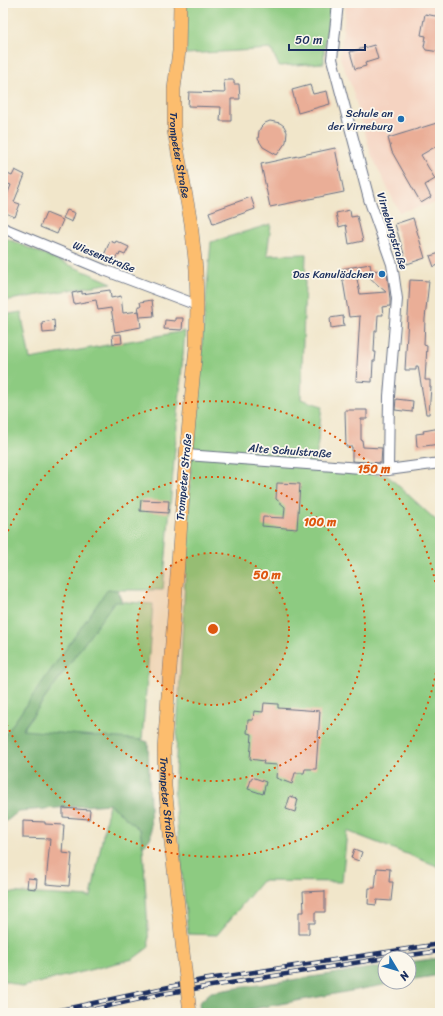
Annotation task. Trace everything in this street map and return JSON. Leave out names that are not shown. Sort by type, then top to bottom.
[{"type":"main road","name":"Trompeter Straße","points":[[180,3],[179,51],[174,89],[174,131],[191,223],[196,269],[197,305],[196,347],[186,455],[164,749],[165,787],[182,952],[190,1013]]},
{"type":"street","name":"Virneburgstraße","points":[[338,3],[332,59],[369,199],[392,264],[397,299],[389,396],[388,470]]},
{"type":"street","name":"Wiesenstraße","points":[[3,228],[104,270],[197,305]]},
{"type":"street","name":"Alte Schulstraße","points":[[186,455],[388,470],[440,463]]},
{"type":"shaded area","name":"Schule an der Virneburg","points":[[346,3],[440,3],[440,202],[399,212],[371,154],[351,85],[340,58]]},
{"type":"green space","points":[[186,3],[331,3],[324,50],[324,63],[279,66],[271,49],[186,54]]},
{"type":"green space","points":[[271,224],[267,255],[306,254],[301,399],[322,406],[315,468],[388,476],[440,524],[440,867],[347,831],[342,882],[262,881],[217,935],[188,934],[174,794],[191,464],[211,242]]},
{"type":"green space","points":[[3,237],[112,283],[3,301]]},
{"type":"green space","points":[[21,312],[30,359],[185,331],[163,590],[108,590],[3,738],[3,315]]},
{"type":"green space","points":[[108,589],[117,590],[122,602],[114,602],[22,730],[142,740],[148,742],[151,837],[143,847],[140,830],[109,804],[19,811],[3,824],[3,738]]},
{"type":"green space","points":[[114,601],[153,604],[142,740],[22,731]]},
{"type":"green space","points":[[109,804],[140,830],[143,847],[149,947],[133,959],[22,987],[3,980],[3,892],[91,897]]},
{"type":"green space","points":[[440,958],[440,975],[417,979],[417,961]]},
{"type":"green space","points":[[377,967],[377,986],[231,1013],[200,1013],[199,1003],[211,992]]},
{"type":"building","points":[[440,12],[440,52],[426,50],[424,47],[426,36],[421,35],[425,14],[435,16]]},
{"type":"building","points":[[374,45],[378,59],[365,63],[366,66],[355,69],[350,52]]},
{"type":"building","points":[[224,80],[234,80],[234,84],[239,84],[240,99],[231,99],[231,121],[220,121],[221,107],[188,106],[189,92],[225,93]]},
{"type":"building","points":[[310,85],[313,94],[327,91],[330,104],[298,113],[292,90]]},
{"type":"building","points":[[270,121],[280,123],[284,126],[287,132],[286,142],[277,155],[263,147],[258,139],[261,127]]},
{"type":"building","points":[[440,122],[440,144],[421,155],[435,179],[425,185],[431,197],[421,203],[392,152],[388,138]]},
{"type":"building","points":[[335,148],[344,192],[270,207],[261,164]]},
{"type":"building","points":[[15,170],[25,175],[14,202],[20,204],[15,217],[3,212],[3,205],[11,185],[3,182],[3,172],[12,176]]},
{"type":"building","points":[[251,197],[255,209],[213,224],[209,212]]},
{"type":"building","points":[[67,210],[75,213],[72,222],[63,218]]},
{"type":"building","points":[[350,210],[351,217],[357,216],[363,241],[349,244],[346,225],[339,227],[336,213]]},
{"type":"building","points":[[46,213],[63,220],[57,234],[40,227]]},
{"type":"building","points":[[413,218],[425,258],[407,264],[395,224]]},
{"type":"building","points":[[110,241],[115,243],[116,241],[129,247],[125,255],[120,253],[119,256],[117,255],[115,260],[104,255]]},
{"type":"building","points":[[440,253],[440,264],[434,267],[430,256]]},
{"type":"building","points":[[370,264],[371,270],[387,272],[390,306],[382,307],[383,315],[378,315],[377,331],[375,331],[374,352],[376,352],[375,361],[373,361],[372,382],[356,381],[360,316],[349,317],[341,269]],"holes":[[[368,276],[386,292],[360,294],[357,279]]]},
{"type":"building","points":[[410,280],[429,281],[424,345],[427,346],[425,380],[430,380],[431,387],[429,414],[426,414],[418,366],[416,366],[416,370],[405,370]]},
{"type":"building","points":[[110,290],[111,298],[121,296],[123,313],[139,311],[141,327],[115,332],[111,308],[98,310],[96,300],[74,304],[72,293],[82,291],[82,294]]},
{"type":"building","points":[[152,300],[154,316],[140,317],[138,306],[141,306],[140,302]]},
{"type":"building","points":[[343,316],[344,326],[331,328],[330,318]]},
{"type":"building","points":[[175,318],[183,318],[182,330],[164,329],[165,320],[175,321]]},
{"type":"building","points":[[54,320],[55,332],[43,333],[42,322]]},
{"type":"building","points":[[121,334],[122,343],[113,344],[112,335]]},
{"type":"building","points":[[396,399],[413,401],[412,412],[395,410]]},
{"type":"building","points":[[345,410],[367,410],[367,419],[361,419],[361,440],[363,447],[382,448],[381,463],[352,461],[352,447],[346,447]]},
{"type":"building","points":[[440,428],[440,444],[417,447],[416,434],[424,433],[423,431]]},
{"type":"building","points":[[277,483],[300,484],[297,529],[262,526],[263,517],[284,518],[285,507],[276,499]]},
{"type":"building","points":[[141,500],[169,501],[168,513],[140,511]]},
{"type":"building","points":[[264,703],[278,704],[278,708],[320,711],[316,769],[305,769],[304,773],[295,773],[292,784],[276,778],[277,765],[263,764],[264,761],[250,759],[252,734],[247,733],[248,720],[253,720],[254,711],[263,712]]},
{"type":"building","points":[[252,777],[266,782],[263,794],[248,789]]},
{"type":"building","points":[[290,796],[298,799],[295,812],[286,809]]},
{"type":"building","points":[[63,808],[90,810],[89,819],[63,817]]},
{"type":"building","points":[[23,821],[64,825],[62,853],[72,854],[69,886],[46,884],[50,839],[23,838]]},
{"type":"building","points":[[354,849],[362,852],[359,861],[351,858]]},
{"type":"building","points":[[377,868],[390,869],[389,882],[393,882],[391,901],[377,900],[376,905],[368,904],[369,888],[375,888]]},
{"type":"building","points":[[28,878],[37,879],[36,889],[27,888]]},
{"type":"building","points":[[325,891],[325,912],[315,912],[315,923],[309,923],[309,934],[299,934],[299,912],[304,912],[303,892]]},
{"type":"railway","points":[[46,1013],[202,980],[440,944]]},
{"type":"railway","points":[[417,954],[440,951]]},
{"type":"railway","points":[[77,1013],[162,994],[377,959]]},
{"type":"place","name":"Schule an der Virneburg","points":[[401,119]]},
{"type":"place","name":"Das Kanulädchen","points":[[382,274]]}]
